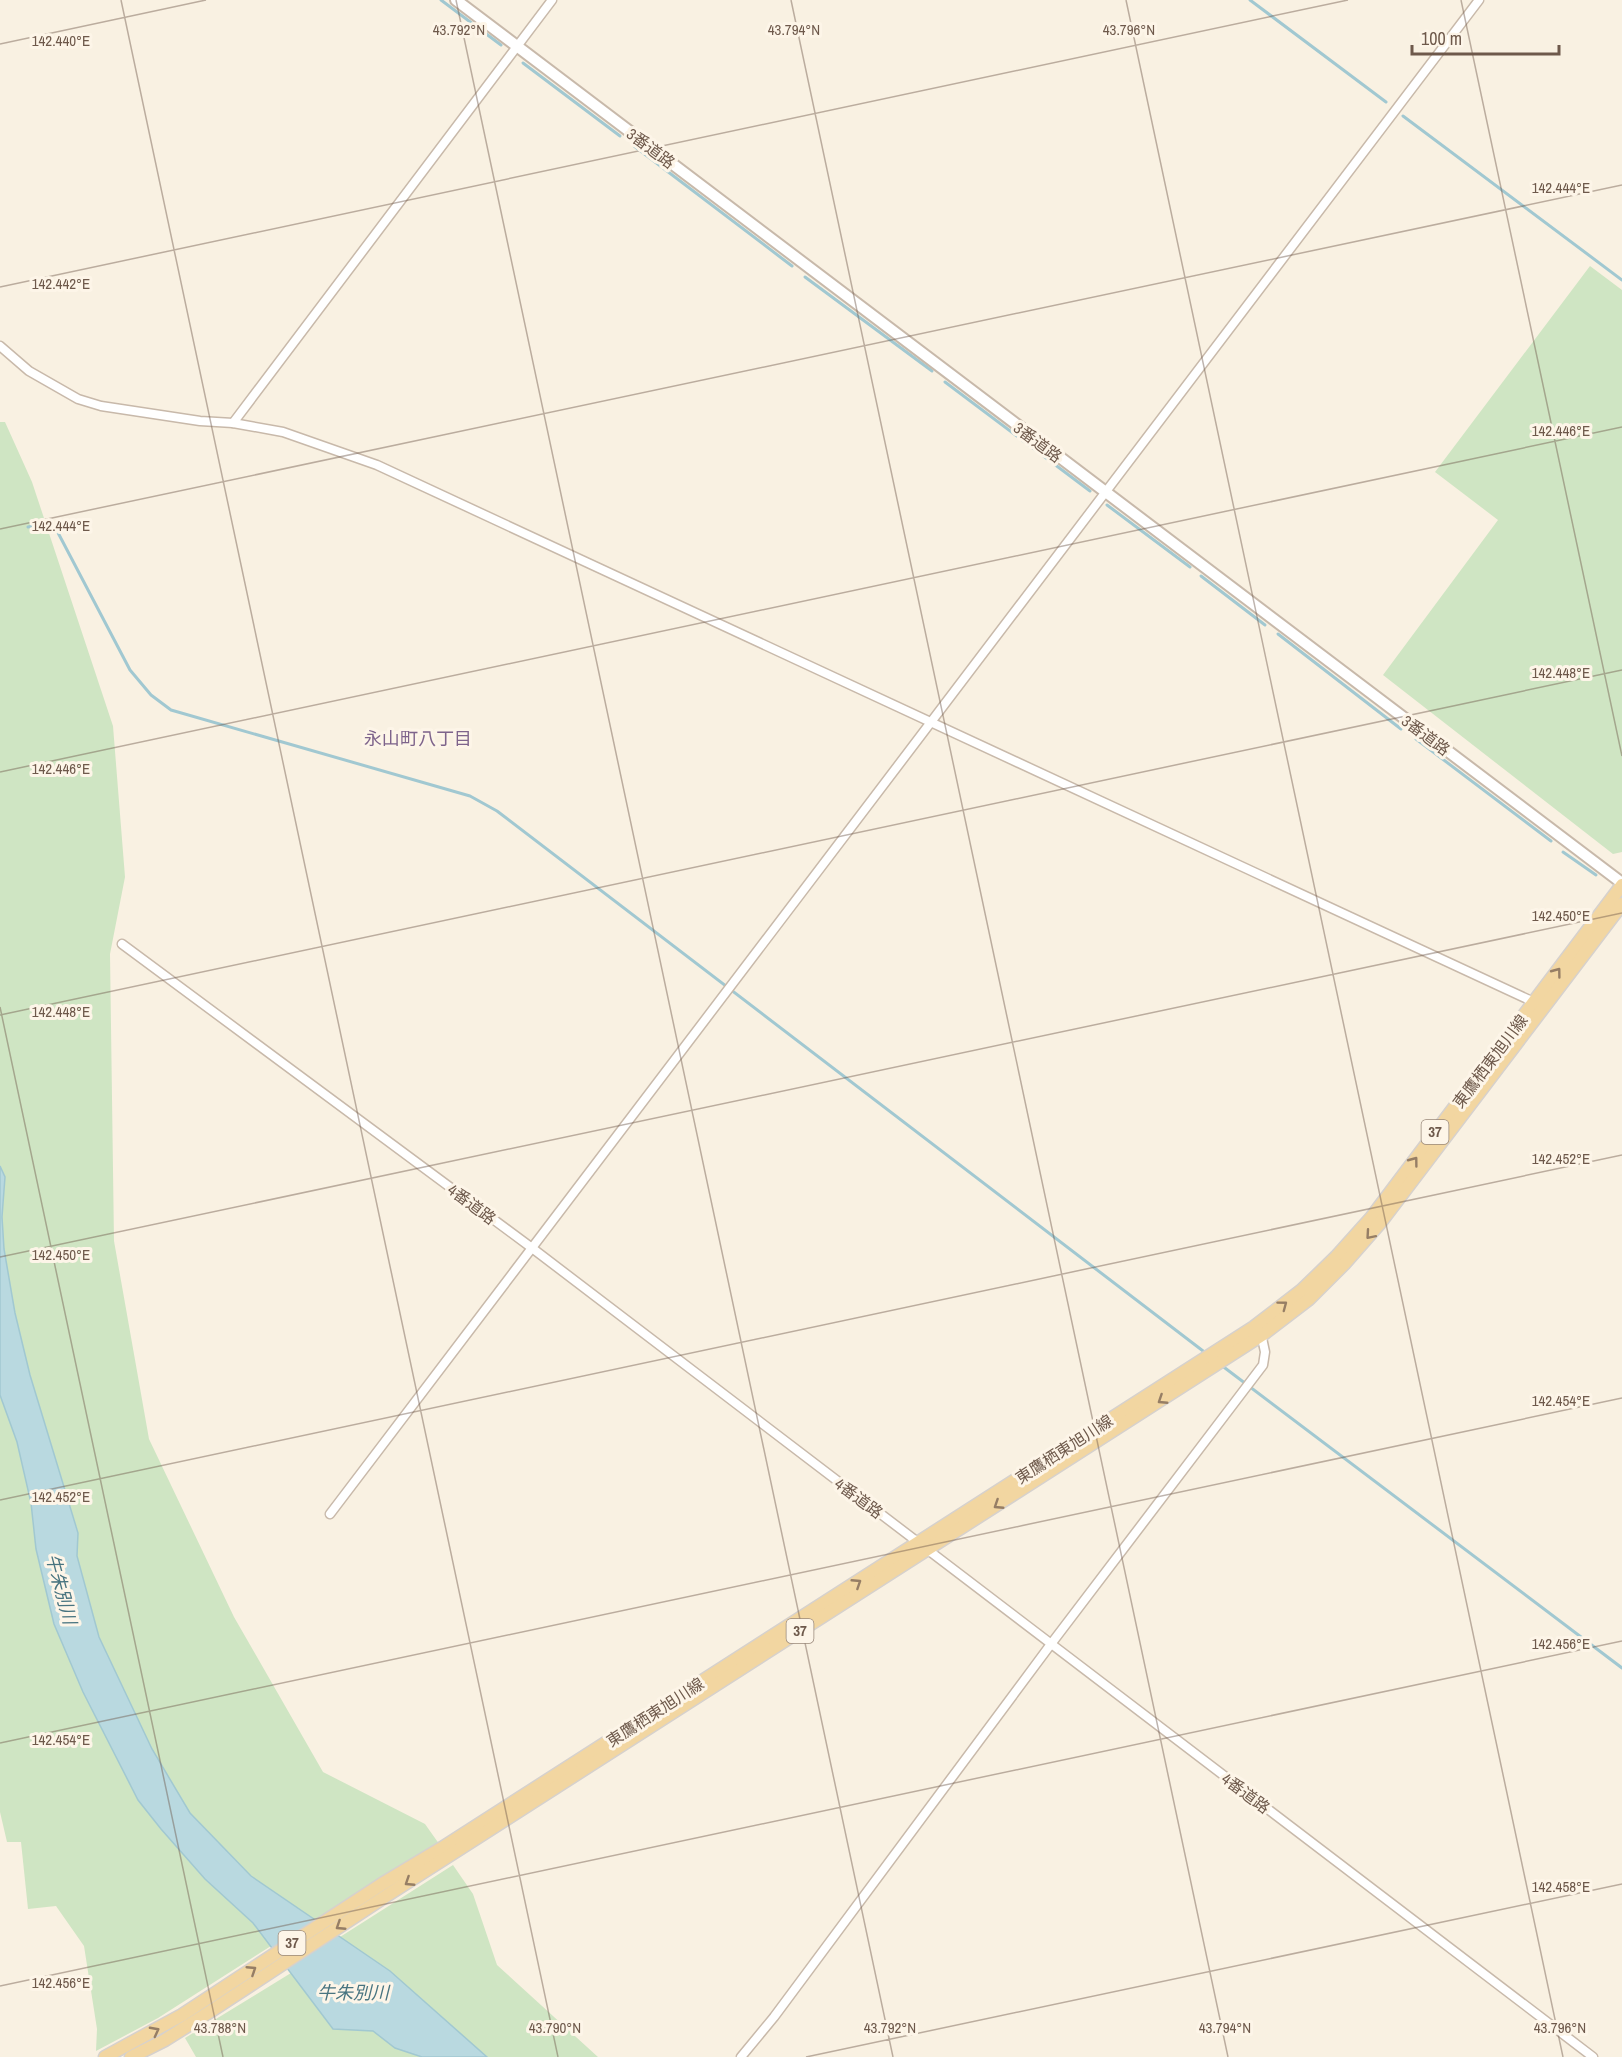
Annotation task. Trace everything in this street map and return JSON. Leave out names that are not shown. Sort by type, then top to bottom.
[{"type":"main road","name":"東鷹栖東旭川線","points":[[1539,1005],[1622,884]]},
{"type":"main road","name":"東鷹栖東旭川線","points":[[131,2057],[165,2040],[207,2007],[386,1889],[442,1848],[922,1547],[1206,1364],[1228,1357],[1336,1257],[1371,1218],[1622,904]]},
{"type":"main road","name":"東鷹栖東旭川線","points":[[1206,1364],[1218,1349],[1259,1330]]},
{"type":"main road","name":"東鷹栖東旭川線","points":[[105,2057],[207,2007]]},
{"type":"street","name":"3番道路","points":[[456,0],[1622,884]]},
{"type":"street","points":[[233,423],[552,0]]},
{"type":"street","points":[[330,1514],[1479,0]]},
{"type":"street","points":[[0,346],[28,371],[78,399],[101,406],[200,421],[233,423],[283,432],[377,465],[1539,1005]]},
{"type":"street","name":"4番道路","points":[[122,944],[532,1248],[1593,2057]]},
{"type":"street","points":[[741,2057],[1263,1365],[1265,1352],[1259,1330]]},
{"type":"green space","points":[[1590,266],[1622,290],[1622,852],[1613,854],[1383,675],[1498,520],[1435,472]]},
{"type":"green space","points":[[0,422],[5,422],[32,482],[113,726],[125,877],[110,954],[114,1241],[149,1439],[234,1617],[323,1772],[425,1824],[442,1848],[321,1924],[251,1876],[190,1813],[152,1749],[99,1637],[77,1556],[78,1532],[30,1375],[15,1313],[4,1249],[2,1217],[5,1178],[0,1166]]},
{"type":"green space","points":[[0,1395],[17,1442],[31,1503],[36,1549],[83,1692],[138,1800],[205,1879],[253,1923],[271,1946],[158,2018],[96,2051],[97,2029],[84,1946],[56,1906],[28,1909],[21,1842],[7,1842],[0,1812]]},
{"type":"green space","points":[[453,1865],[473,1894],[497,1965],[598,2057],[487,2057],[390,1972],[340,1937]]},
{"type":"green space","points":[[291,1973],[333,2029],[373,2031],[395,2048],[422,2057],[196,2057],[185,2038]]},
{"type":"water","name":"牛朱別川","points":[[0,1166],[5,1177],[2,1217],[4,1249],[15,1313],[30,1375],[78,1533],[77,1556],[99,1637],[152,1749],[190,1813],[251,1876],[390,1971],[487,2057],[422,2057],[395,2048],[373,2031],[333,2029],[253,1923],[205,1879],[138,1800],[83,1692],[54,1624],[36,1549],[31,1503],[17,1442],[0,1395]]},
{"type":"waterway","points":[[441,0],[501,45]]},
{"type":"waterway","points":[[1250,0],[1386,102]]},
{"type":"waterway","points":[[523,63],[620,136]]},
{"type":"waterway","points":[[1403,116],[1622,280]]},
{"type":"waterway","points":[[634,146],[792,266]]},
{"type":"waterway","points":[[805,277],[932,371]]},
{"type":"waterway","points":[[945,382],[1090,491]]},
{"type":"waterway","points":[[1107,505],[1190,567]]},
{"type":"waterway","points":[[28,527],[49,523],[55,527],[130,670],[151,695],[171,710],[470,796],[497,811],[1207,1354]]},
{"type":"waterway","points":[[1201,576],[1265,625]]},
{"type":"waterway","points":[[1278,634],[1401,729]]},
{"type":"waterway","points":[[1416,739],[1551,841]]},
{"type":"waterway","points":[[1563,852],[1596,875]]},
{"type":"waterway","points":[[1221,1365],[1622,1668]]},
{"type":"district","name":"永山町八丁目","points":[[418,739]]}]
